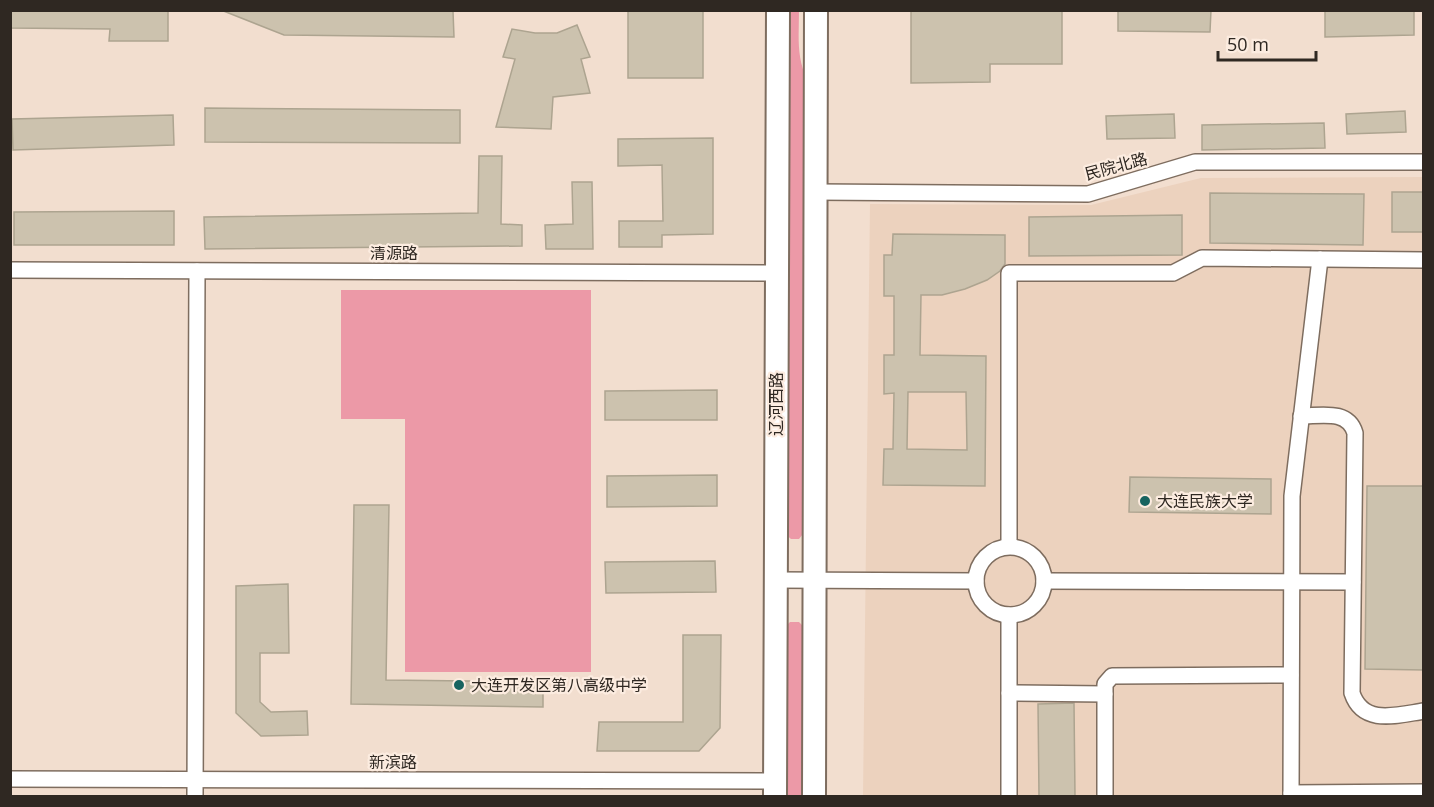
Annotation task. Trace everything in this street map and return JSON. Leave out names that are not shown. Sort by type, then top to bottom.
[{"type":"street","name":"辽河西路","points":[[775,789],[776,17]]},
{"type":"street","points":[[814,796],[818,17]]},
{"type":"street","name":"民院北路","points":[[816,192],[1088,194],[1195,162],[1424,162]]},
{"type":"street","points":[[1009,546],[1009,273],[1173,273],[1202,258],[1424,260]]},
{"type":"street","points":[[1320,259],[1292,496],[1291,795],[1424,792]]},
{"type":"street","name":"清源路","points":[[10,270],[777,273]]},
{"type":"street","points":[[195,796],[197,271]]},
{"type":"street","points":[[1301,416],[1340,416],[1348,420],[1355,433],[1352,693],[1355,702],[1363,710],[1387,717],[1424,711]]},
{"type":"street","points":[[776,541],[815,541]]},
{"type":"street","points":[[1009,546],[1030,553],[1042,570],[1044,581],[1038,601],[1030,609],[1009,615],[998,613],[987,607],[980,598],[976,581],[980,564],[987,555],[1009,546]]},
{"type":"street","points":[[776,580],[976,581]]},
{"type":"street","points":[[1044,581],[1353,582]]},
{"type":"street","points":[[1009,615],[1009,796]]},
{"type":"street","points":[[776,619],[814,619]]},
{"type":"street","points":[[1105,796],[1105,684],[1108,680],[1117,675],[1291,675]]},
{"type":"street","points":[[1009,693],[1105,694]]},
{"type":"street","name":"新滨路","points":[[10,779],[775,789]]},
{"type":"shaded area","points":[[799,10],[800,54],[807,79],[806,530],[799,539],[791,539],[783,532],[785,11]]},
{"type":"shaded area","name":"大连民族大学","points":[[1423,177],[1423,796],[863,796],[870,204],[1091,205],[1201,178]]},
{"type":"shaded area","points":[[341,290],[591,290],[591,672],[405,672],[405,419],[341,419]]},
{"type":"shaded area","points":[[790,622],[799,622],[805,628],[804,796],[783,796],[783,629]]},
{"type":"building","points":[[10,10],[168,10],[168,41],[109,41],[110,29],[10,28]]},
{"type":"building","points":[[221,10],[453,11],[454,37],[284,35]]},
{"type":"building","points":[[628,10],[703,10],[703,78],[628,78]]},
{"type":"building","points":[[911,10],[1062,10],[1062,64],[990,64],[990,82],[911,83]]},
{"type":"building","points":[[1118,10],[1211,10],[1210,32],[1118,31]]},
{"type":"building","points":[[1325,10],[1414,10],[1414,35],[1325,37]]},
{"type":"building","points":[[577,25],[590,57],[581,59],[590,93],[553,97],[551,129],[496,127],[515,59],[503,57],[512,29],[535,33],[557,33]]},
{"type":"building","points":[[205,108],[460,110],[460,143],[205,142]]},
{"type":"building","points":[[1405,111],[1406,132],[1347,134],[1346,114]]},
{"type":"building","points":[[1174,114],[1175,138],[1107,139],[1106,116]]},
{"type":"building","points":[[173,115],[174,145],[13,150],[12,119]]},
{"type":"building","points":[[1324,123],[1325,148],[1202,150],[1202,125]]},
{"type":"building","points":[[713,138],[713,234],[662,235],[662,247],[619,247],[619,221],[663,221],[662,165],[618,166],[618,139]]},
{"type":"building","points":[[479,156],[502,156],[501,224],[522,225],[522,246],[205,249],[204,217],[478,213]]},
{"type":"building","points":[[572,182],[592,182],[593,249],[546,249],[545,225],[573,224]]},
{"type":"building","points":[[1392,192],[1424,192],[1424,232],[1392,232]]},
{"type":"building","points":[[1210,193],[1364,194],[1363,245],[1210,243]]},
{"type":"building","points":[[174,211],[174,245],[14,245],[14,212]]},
{"type":"building","points":[[1182,215],[1182,255],[1029,256],[1029,217]]},
{"type":"building","points":[[893,234],[1005,235],[1005,264],[1000,271],[987,280],[965,289],[942,295],[921,295],[920,355],[986,356],[985,486],[883,485],[884,449],[893,449],[894,393],[884,394],[884,355],[894,355],[894,296],[884,296],[884,255],[892,255]],"holes":[[[908,392],[966,392],[967,450],[907,449]]]},
{"type":"building","points":[[717,390],[717,420],[605,420],[605,391]]},
{"type":"building","points":[[717,475],[717,506],[607,507],[607,476]]},
{"type":"building","points":[[1130,477],[1271,479],[1271,514],[1129,512]]},
{"type":"building","points":[[1367,486],[1424,486],[1424,670],[1365,669]]},
{"type":"building","points":[[354,505],[389,505],[386,680],[543,682],[543,707],[351,704]]},
{"type":"building","points":[[715,561],[716,592],[606,593],[605,562]]},
{"type":"building","points":[[288,584],[289,653],[260,653],[260,702],[271,712],[307,711],[308,735],[261,736],[236,713],[236,586]]},
{"type":"building","points":[[683,635],[721,635],[720,728],[699,751],[597,751],[599,722],[683,722]]},
{"type":"building","points":[[1074,703],[1075,796],[1039,796],[1038,704]]},
{"type":"place","name":"大连民族大学","points":[[1145,501]]},
{"type":"place","name":"大连开发区第八高级中学","points":[[459,685]]}]
